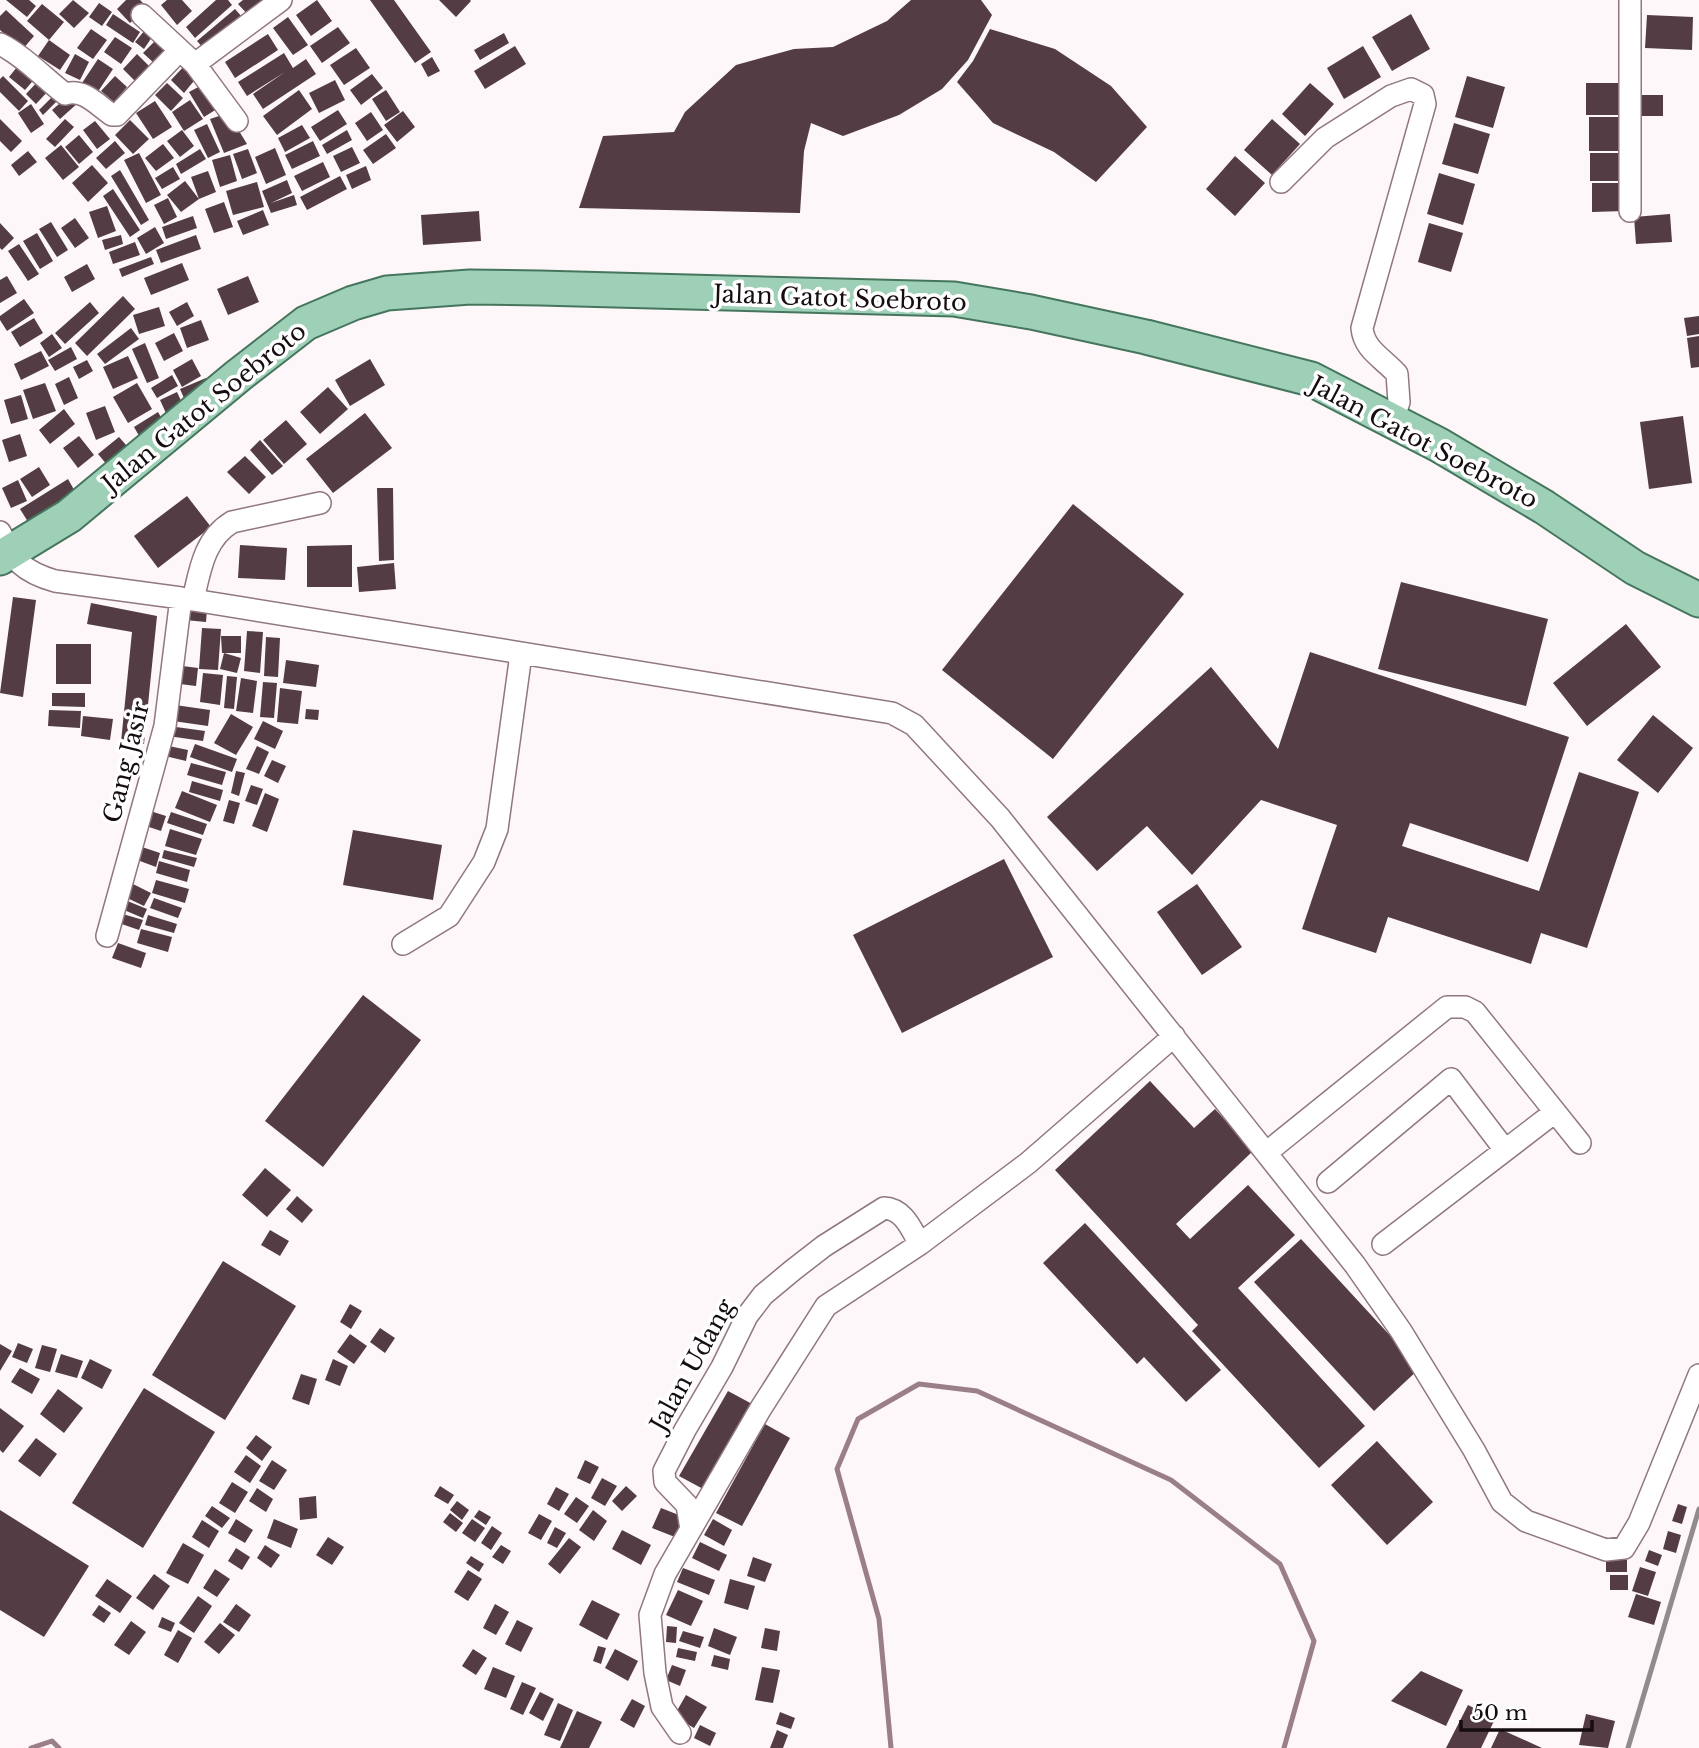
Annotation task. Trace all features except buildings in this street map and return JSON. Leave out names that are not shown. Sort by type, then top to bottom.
[{"type":"main road","name":"Jalan Gatot Soebroto","points":[[3,548],[69,516],[306,323],[353,303],[387,293],[470,287],[954,299],[1146,337],[1311,379],[1392,420],[1544,507],[1635,568],[1699,600]]},
{"type":"street","points":[[0,44],[18,54],[65,94],[74,91],[85,94],[112,115],[117,115],[187,57],[282,0]]},
{"type":"street","points":[[1630,0],[1630,211]]},
{"type":"street","points":[[142,15],[187,57],[237,121]]},
{"type":"street","points":[[1281,182],[1325,138],[1391,96],[1410,89],[1423,95],[1425,104],[1362,328],[1363,339],[1397,374],[1399,402],[1392,420]]},
{"type":"street","name":"Gang Jasir","points":[[107,936],[165,726],[187,599],[203,558],[221,529],[232,522],[320,503]]},
{"type":"street","points":[[3,548],[22,567],[37,576],[55,581],[187,599],[892,713],[914,725],[1000,818],[1354,1265],[1401,1331],[1502,1502],[1526,1521],[1606,1550],[1619,1551],[1624,1548],[1639,1522],[1699,1375]]},
{"type":"street","points":[[402,944],[449,916],[484,862],[497,829],[521,654]]},
{"type":"street","points":[[1266,1153],[1447,1007],[1465,1007],[1475,1012],[1580,1143]]},
{"type":"street","points":[[680,1733],[662,1707],[655,1673],[650,1615],[665,1574],[761,1408],[825,1306],[920,1244],[1028,1163],[1174,1036]]},
{"type":"street","points":[[1328,1182],[1451,1079],[1505,1150]]},
{"type":"street","points":[[1383,1244],[1555,1112]]},
{"type":"street","name":"Jalan Udang","points":[[691,1529],[687,1505],[665,1482],[664,1471],[747,1316],[762,1295],[824,1246],[884,1208],[893,1209],[902,1215],[920,1244]]},
{"type":"waterway","points":[[891,1748],[879,1619],[837,1469],[858,1419],[919,1384],[977,1391],[1171,1480],[1280,1564],[1314,1641],[1284,1748]]},
{"type":"waterway","points":[[31,1748],[52,1741],[59,1748]]},
{"type":"railway","points":[[1628,1748],[1699,1509]]}]
